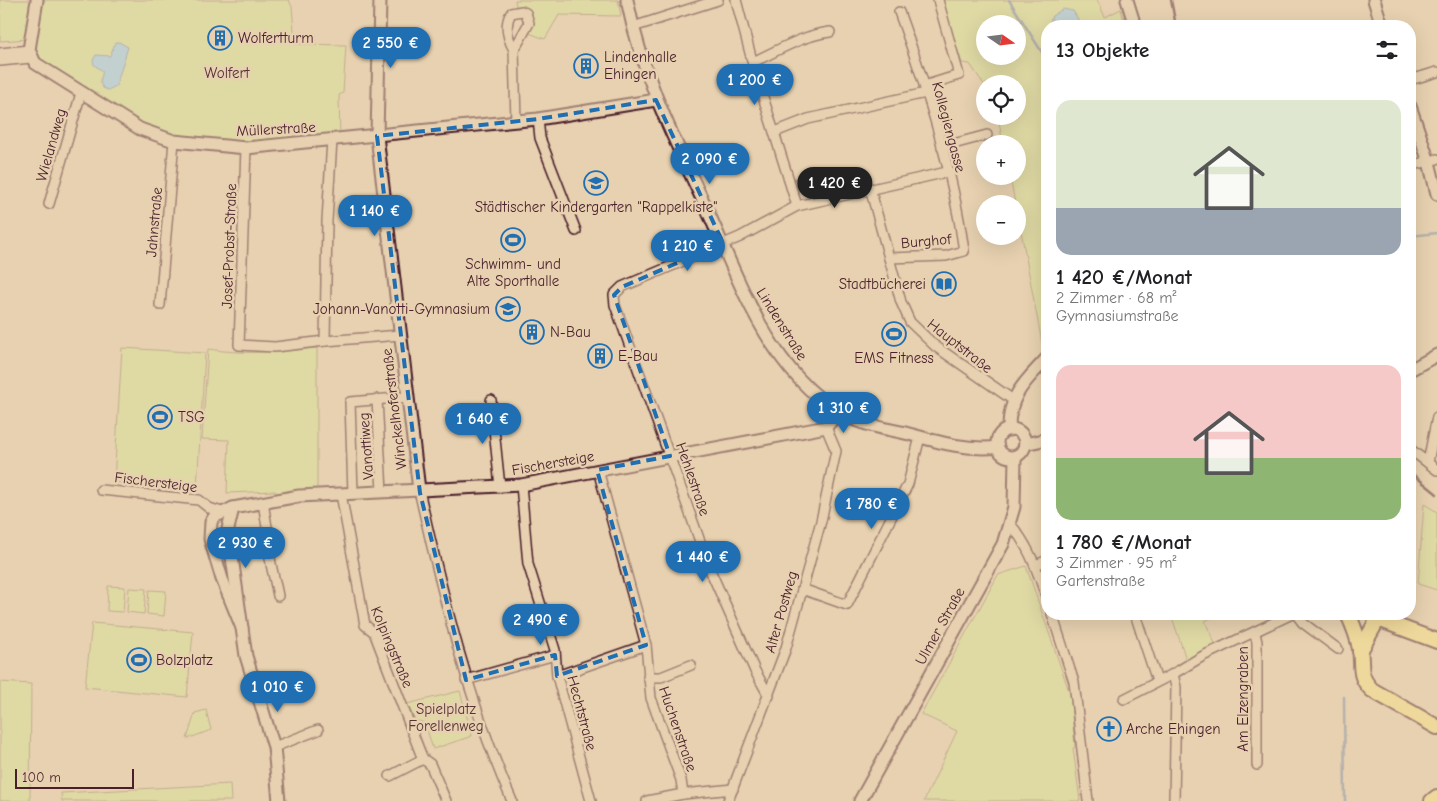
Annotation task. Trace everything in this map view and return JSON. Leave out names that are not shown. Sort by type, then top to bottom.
[{"type":"main road","points":[[1350,620],[1360,651]]},
{"type":"main road","points":[[1372,620],[1360,651],[1359,663],[1366,684],[1372,690],[1437,727]]},
{"type":"main road","points":[[1384,620],[1437,641]]},
{"type":"main road","points":[[1432,801],[1437,797]]},
{"type":"street","points":[[30,54],[37,0]]},
{"type":"street","name":"Winckelhoferstraße","points":[[380,0],[377,136],[419,490],[442,591],[466,680],[512,801]]},
{"type":"street","name":"Lindenstraße","points":[[626,0],[644,67],[656,100],[758,319],[777,350],[800,379],[839,412],[864,423],[968,448],[998,447]]},
{"type":"street","points":[[633,27],[718,0]]},
{"type":"street","points":[[736,0],[797,206]]},
{"type":"street","points":[[775,132],[808,119],[925,90],[959,75],[938,0]]},
{"type":"street","points":[[1127,0],[1133,20]]},
{"type":"street","points":[[1374,0],[1380,20]]},
{"type":"street","name":"Kollegiengasse","points":[[899,12],[942,147],[964,251]]},
{"type":"street","points":[[753,62],[812,35],[830,32]]},
{"type":"street","points":[[514,50],[516,121]]},
{"type":"street","points":[[0,53],[30,54]]},
{"type":"street","points":[[0,61],[30,54]]},
{"type":"street","name":"Müllerstraße","points":[[30,54],[38,66],[140,129],[174,141],[246,148],[538,120],[656,100]]},
{"type":"street","points":[[1416,78],[1437,72]]},
{"type":"street","name":"Wielandweg","points":[[49,204],[81,93]]},
{"type":"street","points":[[538,120],[540,138],[576,231]]},
{"type":"street","points":[[1416,120],[1433,161],[1437,194]]},
{"type":"street","points":[[942,147],[976,138]]},
{"type":"street","points":[[332,140],[327,221],[325,341],[400,335]]},
{"type":"street","name":"Jahnstraße","points":[[160,305],[174,141]]},
{"type":"street","name":"Josef-Probst-Straße","points":[[246,148],[239,345],[275,347],[325,341]]},
{"type":"street","points":[[1416,165],[1433,161]]},
{"type":"street","points":[[723,244],[762,226],[797,206],[947,172]]},
{"type":"street","name":"Hauptstraße","points":[[870,188],[889,258],[910,322],[935,346],[1012,400]]},
{"type":"street","name":"Hehlestraße","points":[[723,244],[622,287],[614,295],[615,305],[711,572],[755,671],[769,696]]},
{"type":"street","name":"Burghof","points":[[889,258],[946,256],[964,251]]},
{"type":"street","points":[[1416,367],[1437,355]]},
{"type":"street","points":[[1008,430],[1008,418],[1012,400],[1026,380],[1041,364]]},
{"type":"street","points":[[353,493],[350,402],[408,397]]},
{"type":"street","name":"Vanottiweg","points":[[377,399],[382,492]]},
{"type":"street","points":[[491,400],[500,487]]},
{"type":"street","points":[[826,427],[839,412]]},
{"type":"street","points":[[1428,462],[1437,417]]},
{"type":"street","name":"Fischersteige","points":[[101,490],[199,500],[210,508],[222,512],[233,508],[299,496],[521,485],[826,427]]},
{"type":"street","name":"Alter Postweg","points":[[728,801],[786,648],[829,491],[836,451],[826,427]]},
{"type":"street","points":[[1008,430],[1014,430],[1022,435],[1025,444],[1022,452],[1015,457],[1004,455],[998,447],[1000,436],[1008,430]]},
{"type":"street","points":[[802,589],[847,605],[908,484],[920,437]]},
{"type":"street","points":[[1025,444],[1041,441]]},
{"type":"street","points":[[1416,453],[1437,470]]},
{"type":"street","name":"Ulmer Straße","points":[[860,801],[999,550],[1010,524],[1015,494],[1015,457]]},
{"type":"street","name":"Huchenstraße","points":[[598,470],[646,645],[651,698],[678,772],[683,794]]},
{"type":"street","name":"Hechtstraße","points":[[521,485],[528,564],[555,655],[557,676],[591,801]]},
{"type":"street","name":"Kolpingstraße","points":[[341,494],[365,625],[374,632],[423,759],[430,764],[446,801]]},
{"type":"street","points":[[263,502],[270,546],[267,552],[273,567],[278,596]]},
{"type":"street","points":[[233,508],[228,529],[246,656],[274,748],[279,801]]},
{"type":"street","points":[[222,512],[211,522],[210,539],[222,579],[242,628]]},
{"type":"street","points":[[1010,524],[1020,536],[1035,564],[1041,581]]},
{"type":"street","points":[[1035,564],[1041,562]]},
{"type":"street","points":[[1054,620],[1074,682],[1088,801]]},
{"type":"street","points":[[1137,620],[1157,681]]},
{"type":"street","name":"Am Elzengraben","points":[[1124,699],[1203,656],[1282,620]]},
{"type":"street","points":[[1300,620],[1338,649]]},
{"type":"street","name":"Am Elzengraben","points":[[1255,633],[1257,642],[1257,765]]},
{"type":"street","points":[[557,676],[646,645]]},
{"type":"street","points":[[466,680],[555,655]]},
{"type":"street","points":[[648,677],[661,677],[691,665]]},
{"type":"street","points":[[1172,674],[1176,687],[1174,801]]},
{"type":"street","points":[[274,748],[318,730]]},
{"type":"street","points":[[390,776],[423,759]]},
{"type":"street","points":[[648,801],[663,800],[683,794],[733,789]]},
{"type":"highlighted area","points":[[656,100],[723,243],[622,287],[614,295],[670,456],[597,470],[646,645],[557,676],[555,655],[466,680],[420,493],[377,136],[538,119]]},
{"type":"green space","points":[[0,0],[34,0],[28,39],[0,41]]},
{"type":"green space","name":"Wolfert","points":[[39,0],[289,0],[292,7],[295,44],[346,45],[343,93],[339,95],[340,140],[246,148],[140,129],[31,58]]},
{"type":"green space","points":[[515,0],[618,0],[621,16],[559,15],[545,39],[529,33],[533,23],[532,12],[526,8],[516,6]]},
{"type":"green space","points":[[941,0],[1097,0],[1105,17],[1121,9],[1124,20],[1078,20],[1073,11],[1052,16],[1051,20],[1041,20],[1041,338],[1024,245],[1026,245],[1026,195],[1013,195],[1012,185],[1026,185],[1026,135],[1001,135],[1000,125],[1026,125],[1026,75],[978,75],[970,64],[962,63]]},
{"type":"green space","name":"TSG","points":[[122,348],[205,353],[197,487],[114,482]]},
{"type":"green space","points":[[317,348],[317,494],[284,498],[275,491],[227,493],[229,440],[202,439],[208,349],[276,352]]},
{"type":"green space","points":[[1424,504],[1437,512],[1437,590],[1418,584]]},
{"type":"green space","points":[[1026,566],[1041,610],[1041,620],[1045,620],[1070,694],[1075,747],[1073,748],[1080,801],[924,801],[957,731],[921,714],[998,575]]},
{"type":"green space","points":[[108,586],[125,587],[123,612],[107,611]]},
{"type":"green space","points":[[129,588],[146,589],[144,614],[127,612]]},
{"type":"green space","points":[[149,590],[166,591],[164,616],[147,614]]},
{"type":"green space","points":[[1173,620],[1207,620],[1205,621],[1216,646],[1187,662]]},
{"type":"green space","name":"Bolzplatz","points":[[92,623],[193,632],[187,697],[85,687]]},
{"type":"green space","points":[[0,682],[31,684],[30,801],[0,801]]},
{"type":"green space","name":"Spielplatz Forellenweg","points":[[460,691],[472,736],[433,749],[425,723],[415,720],[407,704]]},
{"type":"green space","points":[[206,710],[211,730],[187,739],[195,713]]},
{"type":"green space","points":[[230,784],[231,801],[62,801],[61,793]]},
{"type":"water","points":[[1063,9],[1073,11],[1078,20],[1051,20],[1052,16]]},
{"type":"water","points":[[119,42],[128,47],[116,86],[108,90],[103,88],[100,82],[103,71],[94,65],[93,60],[96,55],[110,56],[115,43]]},
{"type":"waterway","points":[[1009,0],[1041,51]]},
{"type":"waterway","points":[[1416,235],[1437,233]]},
{"type":"waterway","points":[[1344,697],[1345,801]]},
{"type":"railway","points":[[1171,0],[1175,20]]},
{"type":"railway","points":[[1416,477],[1437,494]]},
{"type":"place","name":"Wolfertturm","points":[[220,38]]},
{"type":"place","name":"Lindenhalle Ehingen","points":[[586,66]]},
{"type":"place","name":"Städtischer Kindergarten \"Rappelkiste\"","points":[[596,183]]},
{"type":"place","name":"Schwimm- und Alte Sporthalle","points":[[513,240]]},
{"type":"place","name":"Stadtbücherei","points":[[944,284]]},
{"type":"place","name":"Johann-Vanotti-Gymnasium","points":[[508,309]]},
{"type":"place","name":"N-Bau","points":[[532,332]]},
{"type":"place","name":"EMS Fitness","points":[[894,334]]},
{"type":"place","name":"E-Bau","points":[[600,356]]},
{"type":"place","name":"TSG","points":[[160,417]]},
{"type":"place","name":"Bolzplatz","points":[[139,660]]},
{"type":"place","name":"Arche Ehingen","points":[[1109,729]]}]
